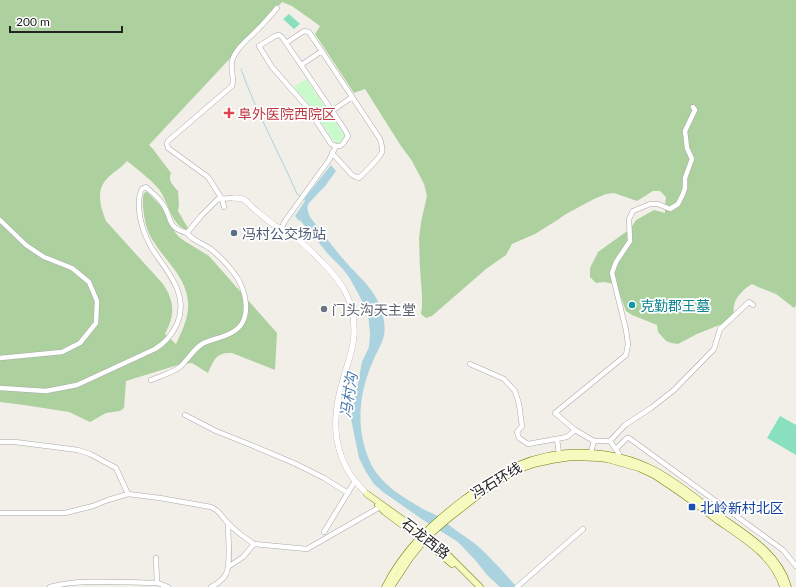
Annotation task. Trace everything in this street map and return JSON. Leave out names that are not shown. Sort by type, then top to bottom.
[{"type":"main road","name":"冯石环线","points":[[385,587],[400,562],[445,517],[479,488],[502,473],[527,461],[559,454],[591,452],[603,453],[654,475],[679,491],[754,547],[766,558],[775,569],[783,587]]},
{"type":"main road","name":"冯石环线","points":[[445,517],[492,485],[512,473],[528,466],[572,457],[618,460],[644,466],[664,475],[758,544],[777,564],[784,575],[788,587]]},
{"type":"main road","name":"石龙西路","points":[[367,494],[385,512],[424,537],[475,587]]},
{"type":"main road","name":"石龙西路","points":[[367,494],[446,553],[480,587]]},
{"type":"main road","name":"冯石环线","points":[[391,587],[424,537]]},
{"type":"street","points":[[224,207],[222,199],[208,177],[168,148],[166,144],[232,86],[233,79],[231,64],[234,57],[244,42],[277,8]]},
{"type":"street","points":[[286,43],[304,31],[309,32],[380,139],[382,147],[382,153],[379,158],[359,178],[352,175],[332,154]]},
{"type":"street","points":[[279,35],[282,37],[301,65],[348,136],[340,146],[331,144],[307,107],[272,67],[259,46],[279,35]]},
{"type":"street","points":[[301,65],[322,51]]},
{"type":"street","points":[[332,111],[352,97]]},
{"type":"street","points":[[693,107],[695,110],[686,131],[687,148],[692,159],[685,178],[685,188],[683,194],[678,204],[670,209],[662,207],[658,204],[650,204],[633,211],[629,219],[630,241],[622,252],[612,273],[626,330],[628,344],[626,355],[555,413],[575,430],[594,441],[610,440],[625,425],[651,408],[674,390],[714,348],[720,329],[749,302],[753,306]]},
{"type":"street","points":[[281,229],[285,221],[329,160],[336,146]]},
{"type":"street","points":[[0,388],[46,391],[77,385],[155,349],[165,342],[173,332],[180,317],[180,298],[173,279],[150,245],[142,224],[139,212],[139,195],[142,189],[146,187],[163,204],[174,227],[187,233],[192,239],[212,249],[234,272],[242,286],[246,301],[244,320],[232,333],[202,344],[180,367],[151,380]]},
{"type":"street","points":[[187,233],[201,216],[218,200],[234,198]]},
{"type":"street","name":"石龙西路","points":[[234,198],[243,199],[274,225],[297,239],[328,268],[343,286],[351,305],[354,325],[353,344],[340,389],[335,422],[339,449],[349,472],[367,494]]},
{"type":"street","points":[[0,220],[26,245],[44,257],[72,268],[89,282],[97,301],[96,323],[80,343],[62,352],[0,358]]},
{"type":"street","points":[[470,364],[504,380],[515,391],[519,404],[522,426],[517,432],[519,438],[528,444],[567,437],[575,430]]},
{"type":"street","points":[[185,415],[216,431],[296,464],[324,478],[348,493]]},
{"type":"street","points":[[616,449],[627,438],[629,438],[783,550],[796,566]]},
{"type":"street","points":[[557,439],[559,454]]},
{"type":"street","points":[[610,440],[619,454],[618,460]]},
{"type":"street","points":[[591,452],[594,441]]},
{"type":"street","points":[[0,442],[14,442],[78,450],[90,454],[116,468],[128,494]]},
{"type":"street","points":[[324,532],[355,481]]},
{"type":"street","points":[[0,513],[65,513],[94,506],[128,494],[211,507],[220,513],[228,524],[254,544],[307,549],[380,507]]},
{"type":"street","points":[[212,587],[226,574],[228,567],[228,524]]},
{"type":"street","points":[[519,586],[583,529]]},
{"type":"street","points":[[228,567],[243,557],[254,544]]},
{"type":"street","points":[[156,558],[157,583]]},
{"type":"street","points":[[50,587],[89,582],[157,583],[168,587]]},
{"type":"green space","points":[[0,0],[796,0],[796,305],[794,308],[776,294],[752,284],[743,290],[738,296],[734,306],[734,316],[727,322],[697,334],[678,344],[666,341],[658,332],[657,325],[626,311],[614,284],[604,282],[596,283],[590,277],[590,268],[598,252],[630,229],[636,220],[654,210],[665,213],[666,197],[660,191],[653,191],[637,201],[614,193],[606,194],[566,214],[535,234],[512,244],[506,255],[486,269],[432,316],[426,318],[421,314],[422,295],[419,239],[427,196],[424,184],[412,161],[365,89],[354,93],[315,34],[320,26],[292,6],[282,2],[149,145],[171,173],[171,182],[178,191],[178,211],[189,230],[178,225],[158,188],[127,161],[103,184],[100,196],[100,202],[106,221],[163,284],[170,297],[172,303],[172,315],[165,334],[176,344],[186,319],[188,308],[187,294],[184,285],[157,247],[148,231],[143,207],[143,197],[145,192],[147,192],[161,206],[178,236],[209,256],[277,333],[275,370],[232,353],[219,355],[208,373],[192,363],[178,365],[126,381],[124,408],[120,411],[106,413],[90,422],[69,412],[0,402]]},
{"type":"green space","points":[[289,14],[300,24],[294,29],[283,19]]},
{"type":"green space","points":[[306,79],[345,136],[337,144],[309,104],[294,87]]},
{"type":"green space","points":[[780,416],[796,425],[796,455],[767,438]]},
{"type":"water","points":[[331,165],[336,171],[326,185],[309,203],[307,208],[310,217],[344,260],[374,294],[382,311],[385,327],[382,342],[373,361],[364,387],[360,414],[363,440],[372,466],[382,480],[403,497],[436,515],[479,547],[517,587],[500,587],[488,576],[458,542],[383,492],[374,484],[359,458],[351,419],[362,362],[369,347],[370,333],[368,314],[349,277],[295,216],[305,201],[304,199]]},
{"type":"waterway","points":[[241,69],[297,194],[300,196]]},
{"type":"place","name":"阜外医院西院区","points":[[229,113]]},
{"type":"place","name":"冯村公交场站","points":[[234,233]]},
{"type":"place","name":"克勤郡王墓","points":[[632,305]]},
{"type":"place","name":"门头沟天主堂","points":[[324,309]]},
{"type":"place","name":"北岭新村北区","points":[[692,507]]},
{"type":"water label","name":"冯村沟","points":[[348,395]]}]
